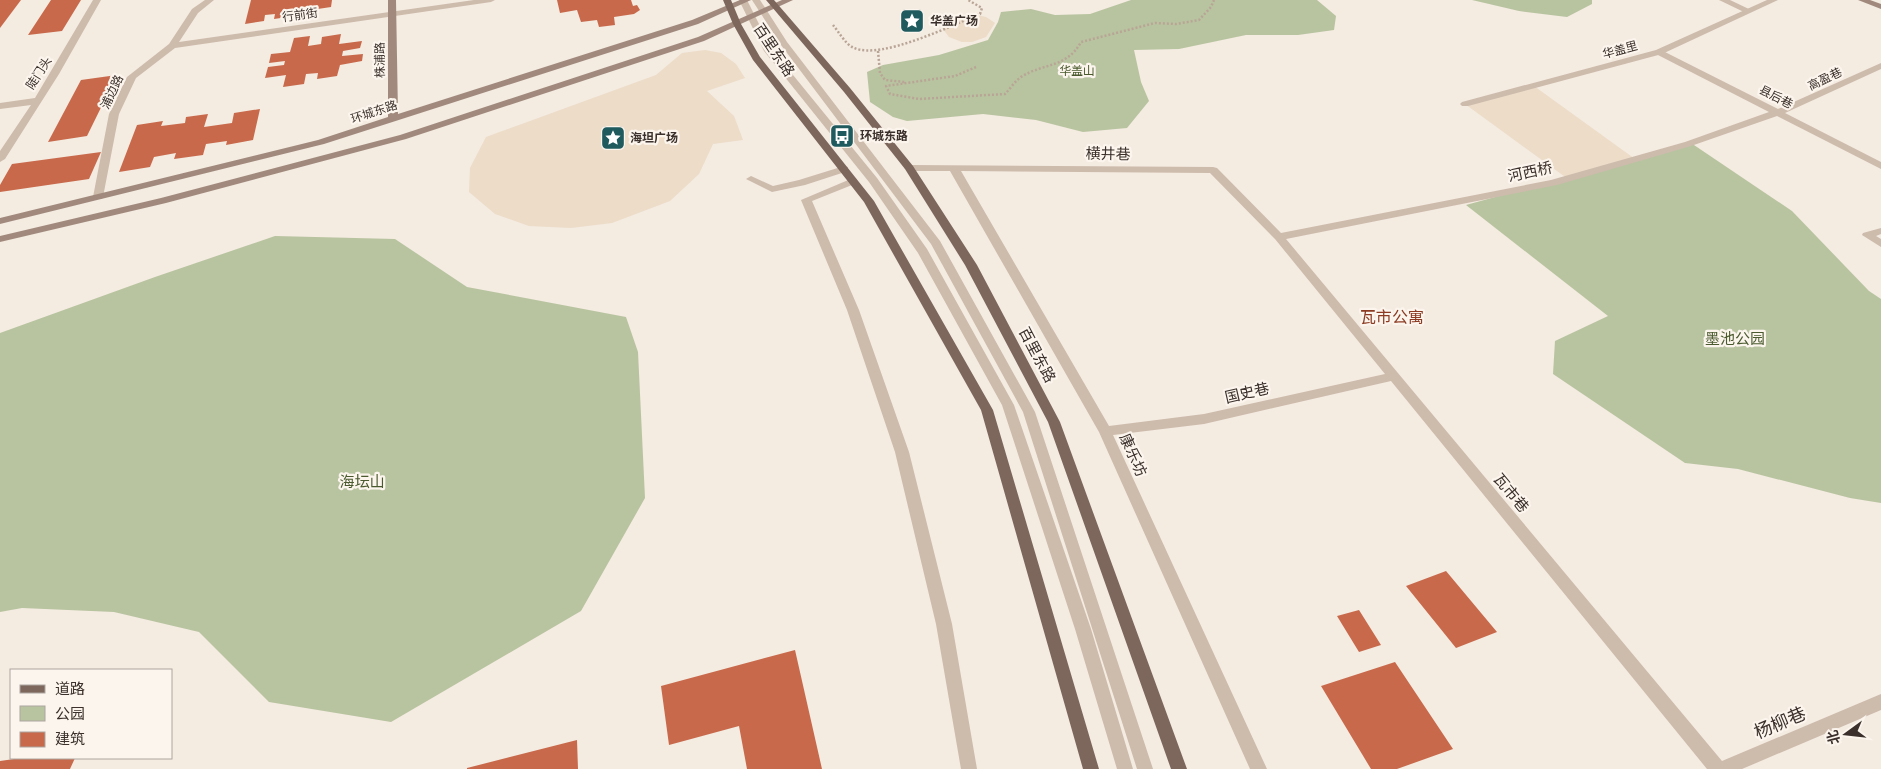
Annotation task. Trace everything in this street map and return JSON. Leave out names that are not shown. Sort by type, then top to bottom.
[{"type":"main road","name":"株浦路","points":[[392,0],[393,119]]},
{"type":"main road","name":"环城东路","points":[[0,221],[321,142],[695,22],[728,4],[748,0]]},
{"type":"main road","points":[[0,239],[162,201],[403,136],[701,39],[752,17],[770,6],[789,0]]},
{"type":"main road","points":[[1862,0],[1881,7]]},
{"type":"main road","name":"百里东路","points":[[728,4],[756,58],[869,201],[987,410],[1091,769]]},
{"type":"main road","name":"百里东路","points":[[770,6],[847,90],[909,168],[971,265],[1054,422],[1179,769]]},
{"type":"street","name":"陡门头","points":[[0,159],[100,0]]},
{"type":"street","name":"浦边路","points":[[98,196],[114,114],[132,77],[172,46],[195,11],[210,0]]},
{"type":"street","name":"行前街","points":[[172,46],[491,0]]},
{"type":"street","points":[[1125,769],[1083,629],[1008,405],[923,252],[873,180],[767,48],[752,17],[748,0],[770,6],[784,43],[936,243],[1029,412],[1145,769]]},
{"type":"street","points":[[1723,0],[1749,11]]},
{"type":"street","name":"华盖里","points":[[1465,104],[1659,52],[1774,0]]},
{"type":"street","name":"县后巷","points":[[1659,52],[1780,112],[1881,166]]},
{"type":"street","name":"高盈巷","points":[[1780,112],[1797,106],[1881,66]]},
{"type":"street","points":[[0,106],[36,101]]},
{"type":"street","name":"河西桥","points":[[1280,237],[1553,183],[1688,144],[1780,112]]},
{"type":"street","name":"康乐坊","points":[[953,167],[1105,431],[1258,769]]},
{"type":"street","name":"横井巷","points":[[909,168],[1213,170],[1280,237]]},
{"type":"street","points":[[751,179],[772,189],[801,183],[844,169]]},
{"type":"street","points":[[853,181],[806,200],[853,310],[902,452],[944,624],[969,769]]},
{"type":"street","points":[[1881,231],[1867,235],[1881,244]]},
{"type":"street","name":"瓦市巷","points":[[1280,237],[1718,769]]},
{"type":"street","name":"国史巷","points":[[1105,431],[1204,419],[1394,376]]},
{"type":"street","name":"杨柳巷","points":[[1722,769],[1881,702]]},
{"type":"path","points":[[833,25],[853,48],[865,51],[878,51],[944,30],[980,14],[982,8],[968,0]]},
{"type":"path","points":[[976,67],[955,76],[886,86],[890,94],[919,99],[1004,94],[1020,77],[1061,62],[1075,53],[1081,42],[1155,23],[1176,24],[1199,20],[1211,7],[1214,0]]},
{"type":"path","points":[[878,51],[880,73],[885,80],[911,82]]},
{"type":"green space","name":"华盖山","points":[[1131,0],[1317,0],[1336,16],[1334,30],[1298,35],[1246,35],[1179,49],[1134,50],[1141,82],[1149,101],[1127,128],[1083,132],[1036,120],[983,114],[907,121],[893,117],[870,102],[867,72],[883,65],[939,55],[988,40],[1001,12],[1031,9],[1055,15],[1090,14]]},
{"type":"green space","points":[[1472,0],[1592,0],[1592,4],[1567,17],[1519,11]]},
{"type":"green space","name":"墨池公园","points":[[1691,143],[1792,211],[1869,291],[1881,299],[1881,503],[1850,498],[1738,469],[1685,463],[1553,374],[1555,341],[1608,316],[1466,205]]},
{"type":"green space","name":"海坛山","points":[[275,236],[395,239],[467,287],[626,317],[638,352],[645,498],[581,611],[391,722],[269,702],[199,632],[114,612],[22,608],[0,612],[0,333]]},
{"type":"shaded area","points":[[959,14],[986,17],[995,23],[986,37],[972,42],[962,42],[949,37],[943,29],[946,19]]},
{"type":"shaded area","name":"海坦广场","points":[[705,50],[721,53],[736,64],[745,78],[707,91],[734,116],[743,140],[713,144],[699,174],[670,201],[612,223],[571,228],[529,226],[495,214],[469,192],[470,168],[486,137],[656,75],[682,53]]},
{"type":"shaded area","points":[[1534,86],[1635,159],[1568,179],[1465,104]]},
{"type":"building","points":[[0,0],[21,0],[0,28]]},
{"type":"building","points":[[51,0],[81,0],[62,31],[28,35]]},
{"type":"building","points":[[251,0],[332,0],[331,7],[311,10],[311,6],[303,7],[301,15],[274,19],[275,14],[265,15],[264,21],[245,24]]},
{"type":"building","points":[[557,0],[631,0],[633,6],[637,5],[640,10],[634,14],[614,17],[615,25],[599,27],[597,20],[581,22],[577,10],[560,13]]},
{"type":"building","points":[[341,34],[339,44],[362,41],[360,48],[343,51],[342,56],[363,54],[362,61],[340,65],[337,76],[317,79],[318,73],[306,74],[304,84],[283,87],[286,75],[265,78],[268,67],[284,65],[285,61],[269,63],[271,54],[290,52],[294,38],[310,36],[308,46],[321,44],[322,37]]},
{"type":"building","points":[[117,75],[87,136],[48,142],[81,80]]},
{"type":"building","points":[[260,109],[253,140],[226,145],[227,141],[206,144],[203,155],[174,159],[176,153],[154,157],[150,167],[119,172],[137,125],[163,121],[161,126],[185,123],[186,117],[208,114],[204,127],[232,123],[234,113]]},
{"type":"building","points":[[101,152],[89,179],[0,192],[0,185],[12,164]]},
{"type":"building","points":[[1446,571],[1497,632],[1456,648],[1406,586]]},
{"type":"building","points":[[1359,610],[1381,645],[1359,652],[1337,616]]},
{"type":"building","points":[[795,650],[822,769],[747,769],[739,726],[669,745],[661,686]]},
{"type":"building","points":[[1395,662],[1453,749],[1397,769],[1371,769],[1321,686]]},
{"type":"building","points":[[577,740],[578,769],[467,769],[467,768]]},
{"type":"building","points":[[14,759],[75,759],[70,769],[0,769],[0,761]]},
{"type":"place","name":"华盖广场","points":[[912,21]]},
{"type":"place","name":"环城东路","points":[[842,136]]},
{"type":"place","name":"海坦广场","points":[[613,138]]},
{"type":"district","name":"瓦市公寓","points":[[1392,317]]}]
